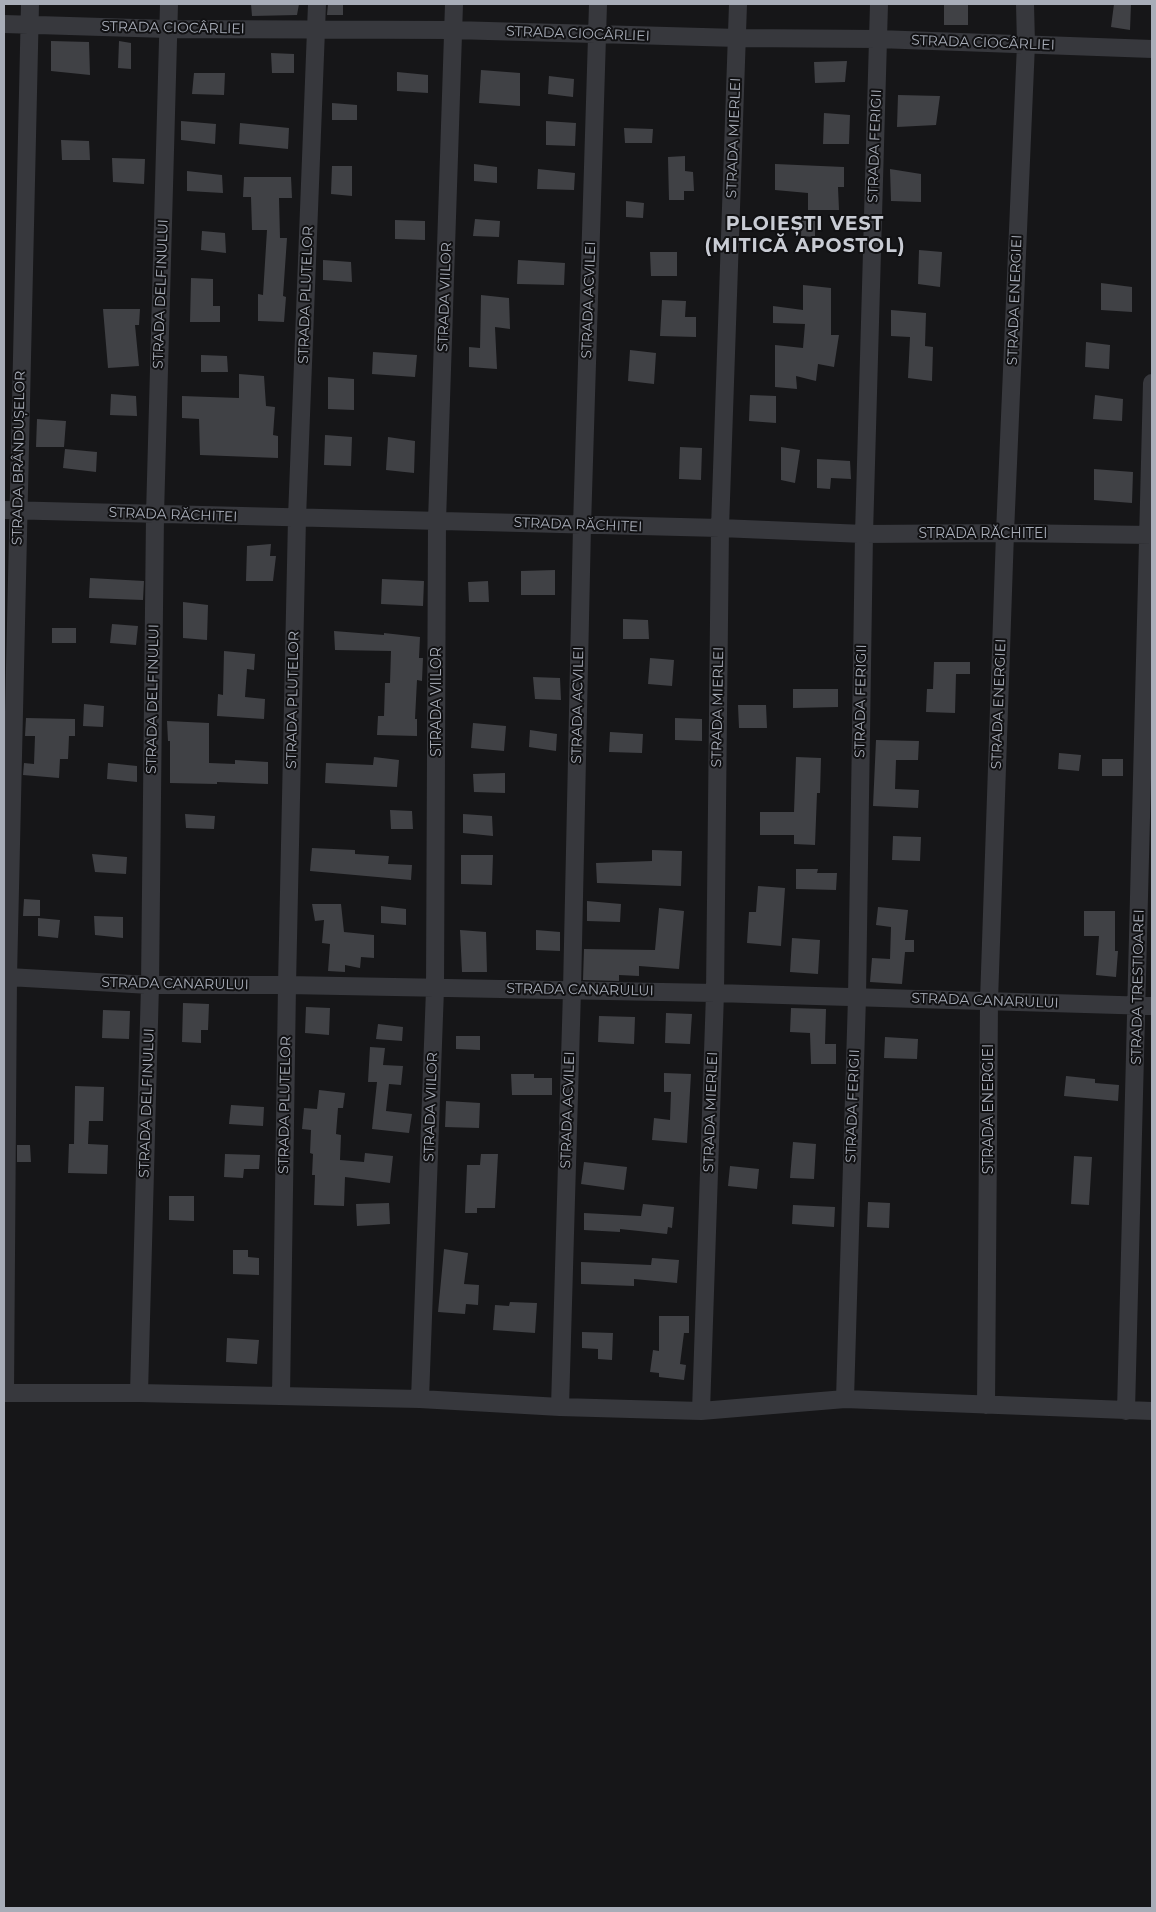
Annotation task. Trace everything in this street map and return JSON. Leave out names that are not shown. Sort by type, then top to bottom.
[{"type":"street","name":"STRADA BRÂNDUȘELOR","points":[[4,1393],[10,510],[30,4]]},
{"type":"street","name":"STRADA DELFINULUI","points":[[139,1393],[150,985],[155,515],[169,4]]},
{"type":"street","name":"STRADA PLUTELOR","points":[[281,1396],[297,518],[317,4]]},
{"type":"street","name":"STRADA VIILOR","points":[[420,1399],[436,988],[437,521],[454,4]]},
{"type":"street","name":"STRADA ACVILEI","points":[[560,1407],[572,990],[582,526],[598,4]]},
{"type":"street","name":"STRADA MIERLEI","points":[[702,1411],[715,992],[720,528],[738,4]]},
{"type":"street","name":"STRADA FERIGII","points":[[845,1399],[878,4]]},
{"type":"street","name":"STRADA ENERGIEI","points":[[986,1405],[989,1002],[1005,533],[1026,44],[1025,4]]},
{"type":"street","name":"STRADA CIOCÂRLIEI","points":[[4,24],[168,29],[453,30],[738,38],[878,39],[1152,49]]},
{"type":"street","name":"STRADA TRESTIOAREI","points":[[1126,1411],[1145,1006],[1152,383]]},
{"type":"street","name":"STRADA RĂCHITEI","points":[[10,510],[720,528],[864,534],[1150,535]]},
{"type":"street","name":"STRADA CANARULUI","points":[[8,977],[150,985],[287,985],[715,992],[1145,1006]]},
{"type":"street","points":[[4,1393],[139,1393],[420,1399],[560,1407],[702,1411],[845,1399],[1152,1411]]},
{"type":"building","points":[[251,4],[299,4],[297,15],[252,16]]},
{"type":"building","points":[[328,4],[343,4],[343,15],[327,15]]},
{"type":"building","points":[[944,4],[968,4],[968,25],[944,25]]},
{"type":"building","points":[[1114,4],[1131,4],[1130,30],[1111,27]]},
{"type":"building","points":[[51,41],[89,42],[90,75],[51,71]]},
{"type":"building","points":[[119,41],[131,43],[131,69],[118,68]]},
{"type":"building","points":[[271,53],[294,54],[294,73],[272,73]]},
{"type":"building","points":[[847,61],[845,82],[815,83],[814,62]]},
{"type":"building","points":[[481,70],[520,73],[520,106],[479,103]]},
{"type":"building","points":[[397,72],[428,75],[428,93],[397,91]]},
{"type":"building","points":[[194,73],[225,73],[224,95],[192,94]]},
{"type":"building","points":[[549,76],[574,79],[573,97],[548,94]]},
{"type":"building","points":[[898,95],[940,96],[936,125],[897,127]]},
{"type":"building","points":[[332,103],[357,105],[357,120],[332,120]]},
{"type":"building","points":[[824,113],[850,115],[849,144],[823,144]]},
{"type":"building","points":[[181,121],[216,124],[215,144],[181,140]]},
{"type":"building","points":[[546,121],[576,123],[575,146],[546,145]]},
{"type":"building","points":[[240,123],[289,128],[288,149],[239,144]]},
{"type":"building","points":[[624,128],[653,129],[652,143],[625,143]]},
{"type":"building","points":[[61,140],[89,141],[90,160],[62,160]]},
{"type":"building","points":[[685,156],[685,171],[693,172],[694,191],[684,191],[684,200],[669,200],[668,157]]},
{"type":"building","points":[[112,158],[145,159],[144,184],[113,182]]},
{"type":"building","points":[[474,164],[497,167],[497,183],[474,181]]},
{"type":"building","points":[[775,164],[844,167],[844,187],[838,187],[839,210],[808,210],[808,193],[775,190]]},
{"type":"building","points":[[332,166],[352,166],[352,196],[331,194]]},
{"type":"building","points":[[538,169],[575,173],[574,190],[537,189]]},
{"type":"building","points":[[890,169],[921,174],[921,202],[891,201]]},
{"type":"building","points":[[187,171],[222,175],[223,193],[187,191]]},
{"type":"building","points":[[244,177],[291,177],[292,198],[279,198],[280,238],[287,238],[283,296],[286,297],[284,322],[258,321],[258,294],[263,295],[267,230],[252,230],[251,197],[243,197]]},
{"type":"building","points":[[626,201],[644,203],[643,218],[626,217]]},
{"type":"building","points":[[802,217],[815,218],[815,237],[801,236]]},
{"type":"building","points":[[475,219],[500,221],[499,237],[473,236]]},
{"type":"building","points":[[395,220],[425,221],[425,240],[395,239]]},
{"type":"building","points":[[202,231],[225,233],[226,253],[201,250]]},
{"type":"building","points":[[919,250],[942,252],[940,287],[918,284]]},
{"type":"building","points":[[650,252],[677,252],[677,276],[651,276]]},
{"type":"building","points":[[323,260],[351,262],[352,282],[323,280]]},
{"type":"building","points":[[518,260],[565,263],[564,285],[517,284]]},
{"type":"building","points":[[191,278],[213,279],[213,306],[220,306],[220,322],[190,322]]},
{"type":"building","points":[[1101,283],[1132,287],[1132,312],[1101,310]]},
{"type":"building","points":[[803,285],[831,288],[831,335],[839,335],[834,367],[818,364],[816,381],[796,376],[797,389],[775,387],[775,345],[803,348],[805,324],[773,323],[773,306],[803,310]]},
{"type":"building","points":[[481,295],[509,298],[510,329],[495,327],[497,369],[469,367],[469,347],[480,348]]},
{"type":"building","points":[[662,300],[686,301],[685,317],[696,317],[696,337],[660,336]]},
{"type":"building","points":[[103,309],[140,309],[139,325],[135,325],[139,366],[108,368]]},
{"type":"building","points":[[891,310],[926,313],[925,346],[933,347],[932,381],[908,378],[910,337],[891,336]]},
{"type":"building","points":[[1086,342],[1110,345],[1109,369],[1085,367]]},
{"type":"building","points":[[630,350],[656,353],[654,384],[628,381]]},
{"type":"building","points":[[373,352],[417,355],[415,377],[372,374]]},
{"type":"building","points":[[201,355],[227,356],[228,372],[201,372]]},
{"type":"building","points":[[239,374],[264,376],[266,406],[275,407],[273,435],[278,436],[278,458],[200,455],[199,419],[182,418],[182,396],[239,398]]},
{"type":"building","points":[[328,377],[354,379],[354,410],[328,409]]},
{"type":"building","points":[[111,394],[136,396],[137,416],[110,415]]},
{"type":"building","points":[[750,395],[776,396],[776,423],[749,421]]},
{"type":"building","points":[[1095,395],[1123,399],[1122,421],[1093,419]]},
{"type":"building","points":[[37,419],[66,421],[64,447],[36,447]]},
{"type":"building","points":[[325,435],[352,437],[351,466],[324,465]]},
{"type":"building","points":[[388,437],[415,441],[414,473],[386,470]]},
{"type":"building","points":[[680,447],[702,448],[701,480],[679,479]]},
{"type":"building","points":[[781,447],[800,450],[795,483],[781,480]]},
{"type":"building","points":[[65,449],[97,452],[96,472],[63,468]]},
{"type":"building","points":[[817,459],[850,461],[851,479],[831,478],[830,489],[817,488]]},
{"type":"building","points":[[1094,469],[1133,472],[1132,503],[1094,500]]},
{"type":"building","points":[[271,544],[270,556],[276,556],[273,581],[246,581],[247,546]]},
{"type":"building","points":[[555,570],[555,595],[521,595],[521,571]]},
{"type":"building","points":[[90,578],[144,581],[143,600],[89,598]]},
{"type":"building","points":[[382,579],[424,581],[423,606],[381,604]]},
{"type":"building","points":[[488,581],[489,602],[469,602],[468,582]]},
{"type":"building","points":[[183,602],[208,605],[207,640],[183,638]]},
{"type":"building","points":[[623,619],[648,620],[649,639],[623,639]]},
{"type":"building","points":[[112,624],[138,626],[136,645],[110,643]]},
{"type":"building","points":[[52,628],[76,628],[76,643],[52,643]]},
{"type":"building","points":[[334,631],[420,637],[419,658],[423,658],[422,681],[417,680],[415,719],[417,719],[417,736],[377,735],[378,716],[384,716],[385,683],[390,683],[391,651],[335,650]]},
{"type":"building","points":[[224,651],[255,654],[254,670],[247,669],[245,697],[265,699],[264,719],[217,716],[218,694],[223,695]]},
{"type":"building","points":[[650,658],[674,660],[672,686],[648,684]]},
{"type":"building","points":[[934,662],[970,662],[970,674],[956,674],[955,713],[926,712],[927,689],[933,689]]},
{"type":"building","points":[[533,677],[560,678],[561,700],[535,699]]},
{"type":"building","points":[[793,689],[838,689],[838,707],[793,708]]},
{"type":"building","points":[[84,704],[104,706],[103,727],[83,726]]},
{"type":"building","points":[[738,705],[766,705],[767,728],[739,728]]},
{"type":"building","points":[[26,718],[75,719],[75,736],[69,736],[68,759],[60,759],[59,778],[23,775],[24,763],[34,764],[35,736],[25,736]]},
{"type":"building","points":[[675,718],[702,719],[702,741],[675,740]]},
{"type":"building","points":[[167,721],[209,723],[209,763],[235,764],[235,760],[268,762],[268,784],[170,783],[170,741],[168,741]]},
{"type":"building","points":[[473,723],[506,726],[504,751],[471,748]]},
{"type":"building","points":[[530,730],[557,734],[556,751],[529,747]]},
{"type":"building","points":[[610,732],[643,734],[642,753],[609,752]]},
{"type":"building","points":[[876,740],[919,741],[918,760],[896,760],[895,789],[919,790],[918,808],[873,806]]},
{"type":"building","points":[[1059,753],[1081,755],[1079,771],[1058,769]]},
{"type":"building","points":[[374,757],[399,760],[397,787],[325,783],[326,763],[373,765]]},
{"type":"building","points":[[796,757],[821,758],[820,793],[817,793],[815,845],[794,844],[794,835],[760,835],[760,812],[794,812]]},
{"type":"building","points":[[1102,759],[1123,759],[1123,776],[1102,776]]},
{"type":"building","points":[[108,763],[137,766],[137,782],[107,779]]},
{"type":"building","points":[[505,773],[505,793],[474,792],[473,774]]},
{"type":"building","points":[[390,810],[412,811],[413,829],[391,829]]},
{"type":"building","points":[[185,814],[215,816],[214,829],[186,828]]},
{"type":"building","points":[[463,814],[492,816],[493,836],[463,833]]},
{"type":"building","points":[[893,836],[921,837],[920,861],[892,860]]},
{"type":"building","points":[[312,848],[355,850],[355,854],[389,856],[388,864],[412,865],[411,880],[310,871]]},
{"type":"building","points":[[652,850],[682,851],[681,886],[597,883],[596,863],[652,861]]},
{"type":"building","points":[[92,854],[127,857],[126,874],[95,872]]},
{"type":"building","points":[[461,855],[493,855],[492,885],[461,884]]},
{"type":"building","points":[[796,869],[818,869],[817,873],[837,873],[836,890],[796,889]]},
{"type":"building","points":[[758,886],[785,888],[781,946],[747,943],[749,912],[756,912]]},
{"type":"building","points":[[24,899],[40,900],[40,916],[23,916]]},
{"type":"building","points":[[587,901],[621,904],[620,922],[587,921]]},
{"type":"building","points":[[312,904],[341,904],[344,932],[374,935],[374,958],[361,957],[360,968],[345,965],[345,972],[328,971],[330,944],[322,943],[324,920],[315,921]]},
{"type":"building","points":[[381,906],[406,909],[406,925],[381,923]]},
{"type":"building","points":[[878,907],[908,910],[905,940],[914,940],[914,952],[905,952],[902,984],[870,982],[872,958],[890,959],[891,927],[876,925]]},
{"type":"building","points":[[659,908],[684,911],[679,969],[639,966],[639,976],[619,975],[619,981],[583,980],[584,949],[655,950]]},
{"type":"building","points":[[1084,911],[1115,911],[1115,951],[1118,951],[1116,977],[1096,975],[1099,936],[1084,936]]},
{"type":"building","points":[[94,916],[123,917],[123,938],[95,935]]},
{"type":"building","points":[[38,918],[60,920],[58,938],[38,936]]},
{"type":"building","points":[[460,930],[486,932],[487,972],[462,972]]},
{"type":"building","points":[[536,930],[560,932],[560,951],[536,950]]},
{"type":"building","points":[[792,938],[820,940],[818,974],[790,972]]},
{"type":"building","points":[[183,1003],[209,1004],[208,1030],[201,1030],[201,1043],[182,1042]]},
{"type":"building","points":[[306,1007],[330,1008],[329,1035],[305,1033]]},
{"type":"building","points":[[791,1008],[826,1009],[825,1044],[836,1044],[836,1064],[811,1064],[810,1033],[790,1032]]},
{"type":"building","points":[[103,1010],[130,1011],[129,1039],[102,1038]]},
{"type":"building","points":[[666,1013],[692,1014],[690,1044],[665,1043]]},
{"type":"building","points":[[599,1016],[635,1017],[634,1044],[598,1042]]},
{"type":"building","points":[[378,1024],[403,1027],[402,1041],[376,1039]]},
{"type":"building","points":[[456,1036],[480,1036],[480,1050],[456,1049]]},
{"type":"building","points":[[885,1037],[918,1039],[917,1059],[884,1058]]},
{"type":"building","points":[[370,1047],[385,1048],[383,1065],[403,1066],[401,1085],[389,1084],[386,1111],[412,1114],[409,1133],[372,1129],[377,1082],[368,1082]]},
{"type":"building","points":[[664,1073],[691,1074],[687,1143],[652,1140],[654,1118],[670,1120],[671,1092],[664,1092]]},
{"type":"building","points":[[511,1074],[534,1074],[534,1078],[552,1078],[552,1095],[512,1095]]},
{"type":"building","points":[[1066,1076],[1095,1079],[1095,1083],[1119,1085],[1118,1101],[1064,1096]]},
{"type":"building","points":[[75,1086],[104,1087],[103,1121],[89,1121],[88,1144],[108,1145],[107,1174],[68,1173],[69,1144],[74,1144]]},
{"type":"building","points":[[319,1090],[345,1093],[343,1108],[338,1108],[336,1134],[341,1135],[340,1160],[364,1162],[365,1153],[393,1156],[390,1183],[345,1177],[344,1206],[314,1205],[315,1175],[312,1175],[313,1154],[310,1153],[311,1130],[302,1129],[304,1108],[317,1109]]},
{"type":"building","points":[[446,1101],[480,1103],[479,1128],[445,1127]]},
{"type":"building","points":[[231,1105],[264,1107],[263,1126],[229,1124]]},
{"type":"building","points":[[793,1142],[816,1144],[814,1179],[790,1178]]},
{"type":"building","points":[[17,1145],[30,1145],[31,1162],[17,1162]]},
{"type":"building","points":[[225,1154],[260,1155],[259,1169],[244,1169],[243,1178],[224,1177]]},
{"type":"building","points":[[481,1154],[498,1154],[495,1208],[477,1208],[477,1213],[465,1213],[467,1165],[480,1165]]},
{"type":"building","points":[[1074,1156],[1092,1157],[1089,1205],[1071,1204]]},
{"type":"building","points":[[584,1162],[627,1167],[624,1190],[581,1184]]},
{"type":"building","points":[[730,1166],[759,1169],[757,1189],[728,1186]]},
{"type":"building","points":[[169,1196],[194,1196],[194,1221],[169,1220]]},
{"type":"building","points":[[868,1202],[890,1203],[889,1228],[867,1227]]},
{"type":"building","points":[[389,1203],[390,1224],[357,1226],[356,1204]]},
{"type":"building","points":[[643,1204],[674,1207],[672,1228],[668,1227],[667,1234],[620,1229],[620,1232],[584,1230],[584,1213],[641,1216]]},
{"type":"building","points":[[793,1205],[835,1207],[834,1227],[792,1224]]},
{"type":"building","points":[[444,1249],[468,1253],[464,1284],[479,1285],[478,1305],[466,1304],[465,1314],[438,1312]]},
{"type":"building","points":[[233,1250],[248,1250],[248,1257],[259,1258],[259,1275],[233,1274]]},
{"type":"building","points":[[652,1258],[679,1260],[677,1283],[634,1279],[634,1286],[581,1284],[581,1262],[651,1265]]},
{"type":"building","points":[[510,1302],[537,1303],[535,1333],[493,1330],[495,1305],[509,1306]]},
{"type":"building","points":[[659,1316],[689,1316],[689,1333],[684,1333],[680,1364],[686,1365],[684,1380],[659,1377],[659,1373],[650,1372],[653,1350],[659,1351]]},
{"type":"building","points":[[582,1332],[613,1333],[612,1360],[598,1359],[598,1349],[582,1348]]},
{"type":"building","points":[[227,1338],[259,1340],[257,1364],[226,1362]]},
{"type":"district","name":"PLOIEȘTI VEST (MITICĂ APOSTOL)","points":[[805,235]]}]
